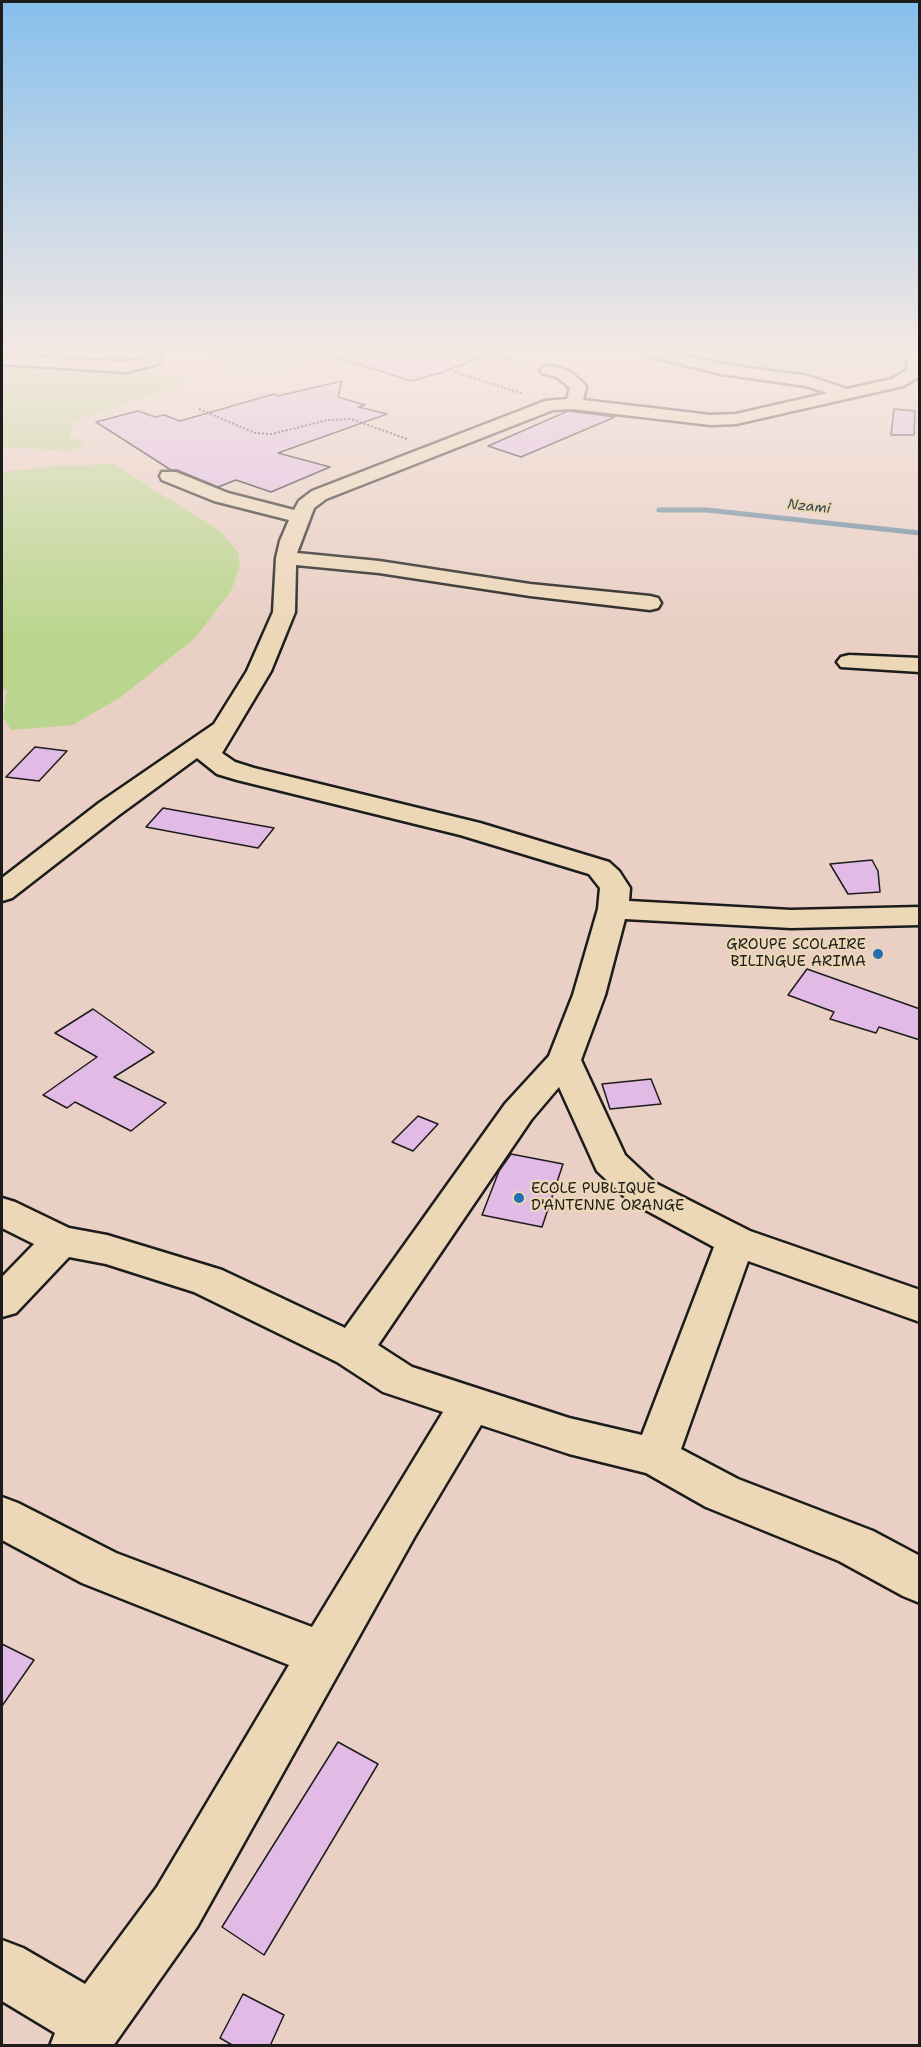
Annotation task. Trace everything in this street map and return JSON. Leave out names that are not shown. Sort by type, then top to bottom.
[{"type":"street","points":[[352,1350],[518,1112],[564,1060],[589,995],[613,909],[615,888],[609,877],[599,868],[470,829],[226,768],[208,754],[259,671],[284,612],[286,558],[299,517],[306,505],[319,495],[442,448]]},
{"type":"street","points":[[169,476],[221,497],[299,517]]},
{"type":"street","points":[[286,558],[379,567],[530,590],[650,603]]},
{"type":"street","points":[[849,662],[920,665]]},
{"type":"street","points":[[2,892],[109,809],[222,729]]},
{"type":"street","points":[[613,909],[791,919],[920,916]]},
{"type":"street","points":[[564,1060],[610,1162],[642,1192],[736,1241],[920,1306]]},
{"type":"street","points":[[2,1212],[61,1241],[107,1250],[208,1281],[352,1350],[398,1380],[569,1436],[656,1457],[722,1493],[856,1546],[920,1581]]},
{"type":"street","points":[[2,1302],[61,1241]]},
{"type":"street","points":[[656,1457],[736,1241]]},
{"type":"street","points":[[2,1969],[86,2034],[177,1907],[399,1522],[471,1404]]},
{"type":"street","points":[[2,1517],[99,1568],[323,1655]]},
{"type":"path","points":[[412,448],[420,457]]},
{"type":"green space","points":[[11,448],[77,448],[71,451]]},
{"type":"green space","points":[[113,464],[220,531],[238,552],[240,565],[231,591],[195,638],[121,697],[73,725],[11,730],[3,717],[7,690],[2,688],[2,472],[55,466]]},
{"type":"building","points":[[136,448],[293,448],[278,453],[330,467],[271,492],[236,480],[218,487],[177,470],[171,470]]},
{"type":"building","points":[[493,448],[543,448],[521,457]]},
{"type":"building","points":[[35,747],[67,751],[39,781],[6,777]]},
{"type":"building","points":[[163,808],[274,828],[258,848],[146,827]]},
{"type":"building","points":[[872,860],[878,871],[880,892],[848,894],[830,864]]},
{"type":"building","points":[[807,969],[920,1009],[920,1040],[879,1027],[876,1033],[830,1019],[834,1012],[788,995]]},
{"type":"building","points":[[93,1009],[154,1052],[114,1077],[166,1103],[131,1131],[75,1102],[67,1108],[43,1095],[97,1057],[55,1033]]},
{"type":"building","points":[[651,1079],[661,1104],[610,1109],[602,1084]]},
{"type":"building","points":[[418,1116],[438,1124],[413,1151],[392,1142]]},
{"type":"building","points":[[511,1154],[563,1164],[542,1227],[482,1215],[499,1171]]},
{"type":"building","points":[[2,1644],[34,1660],[2,1706]]},
{"type":"building","points":[[338,1742],[378,1764],[264,1955],[222,1927]]},
{"type":"building","points":[[243,1994],[284,2015],[270,2046],[234,2046],[220,2038]]},
{"type":"waterway","name":"Nzami","points":[[659,510],[707,510],[920,533]]},
{"type":"place","name":"GROUPE SCOLAIRE BILINGUE ARIMA","points":[[878,954]]},
{"type":"place","name":"ECOLE PUBLIQUE D'ANTENNE ORANGE","points":[[519,1198]]}]
